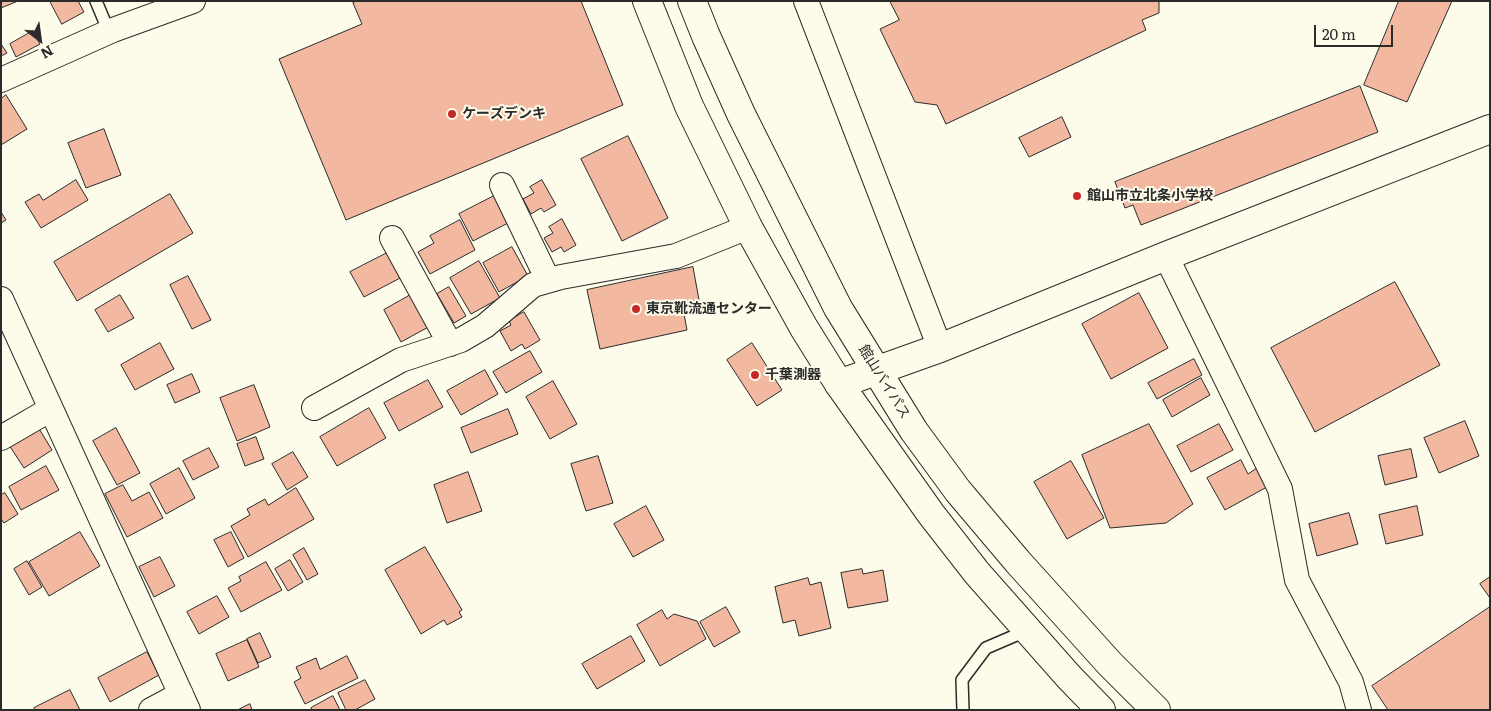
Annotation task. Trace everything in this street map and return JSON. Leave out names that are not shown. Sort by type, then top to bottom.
[{"type":"main road","points":[[646,1],[689,106],[748,227],[804,328],[839,384],[930,514],[977,573],[1069,677],[1101,710]]},
{"type":"main road","name":"館山バイパス","points":[[692,1],[741,114],[838,308],[914,431],[958,491],[1063,613],[1156,710]]},
{"type":"main road","points":[[839,384],[940,348],[1166,256],[1490,129]]},
{"type":"street","points":[[1,80],[109,32],[193,1]]},
{"type":"street","points":[[806,1],[940,348]]},
{"type":"street","points":[[502,185],[548,280]]},
{"type":"street","points":[[314,408],[402,360],[461,340],[485,326],[532,285],[548,280],[676,256],[748,227]]},
{"type":"street","points":[[392,238],[450,344]]},
{"type":"street","points":[[1166,256],[1280,489],[1297,580],[1351,682],[1359,710]]},
{"type":"street","points":[[1,299],[184,702],[151,710]]},
{"type":"street","points":[[1,438],[51,410]]},
{"type":"lane","points":[[96,1],[109,32]]},
{"type":"lane","points":[[963,710],[962,680],[986,648],[1029,630]]},
{"type":"building","points":[[1,1],[18,1],[1,8]]},
{"type":"building","points":[[50,1],[78,1],[84,12],[62,24]]},
{"type":"building","name":"ケーズデンキ","points":[[357,1],[581,1],[623,105],[346,220],[279,59],[362,24],[353,3]]},
{"type":"building","points":[[890,1],[1159,1],[1159,13],[1142,20],[1146,30],[946,124],[937,105],[915,102],[880,29],[899,20]]},
{"type":"building","points":[[1399,1],[1452,1],[1407,102],[1364,85]]},
{"type":"building","points":[[33,31],[40,44],[16,57],[10,44]]},
{"type":"building","points":[[1,44],[7,53],[1,56]]},
{"type":"building","points":[[1360,86],[1378,132],[1141,225],[1133,205],[1125,208],[1115,182]]},
{"type":"building","points":[[6,95],[27,129],[1,145],[1,99]]},
{"type":"building","points":[[1062,117],[1071,137],[1029,157],[1019,138]]},
{"type":"building","points":[[104,129],[121,175],[86,188],[68,143]]},
{"type":"building","points":[[628,136],[668,218],[622,241],[581,159]]},
{"type":"building","points":[[76,180],[88,200],[41,228],[25,202],[39,194],[43,200]]},
{"type":"building","points":[[542,180],[556,205],[544,212],[541,208],[531,214],[523,199],[534,193],[530,187]]},
{"type":"building","points":[[170,194],[193,233],[77,301],[54,262]]},
{"type":"building","points":[[496,195],[510,222],[473,241],[459,214]]},
{"type":"building","points":[[1,212],[6,220],[1,223]]},
{"type":"building","points":[[562,219],[576,245],[564,252],[561,247],[552,252],[544,238],[553,233],[549,227]]},
{"type":"building","points":[[460,220],[475,250],[430,274],[418,252],[434,243],[430,236]]},
{"type":"building","points":[[512,247],[528,276],[499,292],[483,263]]},
{"type":"building","points":[[391,251],[404,276],[364,297],[350,272]]},
{"type":"building","points":[[479,261],[500,298],[471,314],[450,278]]},
{"type":"building","points":[[693,267],[699,300],[682,303],[687,330],[600,349],[587,290]]},
{"type":"building","points":[[188,276],[211,320],[192,329],[170,285]]},
{"type":"building","points":[[1395,282],[1440,365],[1315,432],[1271,348]]},
{"type":"building","points":[[449,287],[466,316],[454,323],[437,294]]},
{"type":"building","points":[[414,293],[432,325],[401,342],[384,310]]},
{"type":"building","points":[[1139,293],[1168,348],[1111,379],[1082,324]]},
{"type":"building","points":[[120,295],[134,318],[108,332],[95,310]]},
{"type":"building","points":[[524,312],[540,340],[525,349],[522,344],[511,351],[500,331],[511,325],[509,321]]},
{"type":"building","points":[[160,343],[174,369],[135,390],[121,365]]},
{"type":"building","name":"千葉測器","points":[[752,343],[782,390],[757,406],[727,360]]},
{"type":"building","points":[[530,351],[542,372],[506,393],[493,372]]},
{"type":"building","points":[[1194,359],[1202,375],[1157,399],[1148,383]]},
{"type":"building","points":[[485,370],[498,394],[461,415],[447,391]]},
{"type":"building","points":[[192,374],[200,392],[175,403],[167,385]]},
{"type":"building","points":[[1201,378],[1210,395],[1172,417],[1163,400]]},
{"type":"building","points":[[428,380],[443,407],[399,431],[384,403]]},
{"type":"building","points":[[553,381],[577,424],[550,439],[526,397]]},
{"type":"building","points":[[254,385],[270,427],[237,441],[220,398]]},
{"type":"building","points":[[369,408],[386,438],[337,466],[320,437]]},
{"type":"building","points":[[508,409],[518,434],[471,453],[461,428]]},
{"type":"building","points":[[1465,421],[1479,456],[1439,473],[1424,438]]},
{"type":"building","points":[[1149,424],[1193,504],[1166,523],[1110,528],[1082,455]]},
{"type":"building","points":[[1219,424],[1233,450],[1191,472],[1177,446]]},
{"type":"building","points":[[38,427],[52,450],[24,468],[9,445]]},
{"type":"building","points":[[116,428],[140,473],[117,485],[93,441]]},
{"type":"building","points":[[256,437],[264,459],[245,466],[237,444]]},
{"type":"building","points":[[209,448],[219,467],[193,480],[183,461]]},
{"type":"building","points":[[1411,449],[1417,477],[1385,485],[1378,456]]},
{"type":"building","points":[[293,452],[308,477],[287,490],[272,464]]},
{"type":"building","points":[[598,456],[613,503],[586,511],[571,464]]},
{"type":"building","points":[[1241,460],[1248,474],[1257,468],[1267,487],[1225,510],[1207,478]]},
{"type":"building","points":[[1071,461],[1104,518],[1067,539],[1034,482]]},
{"type":"building","points":[[46,466],[59,490],[21,510],[9,487]]},
{"type":"building","points":[[179,468],[195,498],[166,514],[150,484]]},
{"type":"building","points":[[468,472],[482,511],[447,523],[434,485]]},
{"type":"building","points":[[123,485],[132,501],[149,492],[163,518],[127,537],[105,494]]},
{"type":"building","points":[[296,488],[314,519],[248,557],[231,526],[250,515],[247,509],[265,499],[268,505]]},
{"type":"building","points":[[5,493],[18,514],[4,523],[1,519],[1,495]]},
{"type":"building","points":[[646,506],[664,540],[633,557],[614,524]]},
{"type":"building","points":[[1417,506],[1423,535],[1386,544],[1379,515]]},
{"type":"building","points":[[1349,513],[1358,544],[1317,556],[1309,524]]},
{"type":"building","points":[[80,532],[100,566],[49,596],[29,562]]},
{"type":"building","points":[[231,532],[244,558],[228,567],[214,540]]},
{"type":"building","points":[[425,547],[462,610],[459,612],[462,617],[447,625],[444,620],[421,634],[385,570]]},
{"type":"building","points":[[304,548],[318,574],[307,580],[293,555]]},
{"type":"building","points":[[160,557],[175,586],[154,597],[139,567]]},
{"type":"building","points":[[290,560],[303,582],[288,591],[275,569]]},
{"type":"building","points":[[27,561],[42,587],[29,595],[14,569]]},
{"type":"building","points":[[266,562],[282,590],[241,612],[228,588],[241,581],[239,577]]},
{"type":"building","points":[[862,569],[863,574],[883,570],[888,601],[848,608],[841,573]]},
{"type":"building","points":[[1490,577],[1490,598],[1480,584]]},
{"type":"building","points":[[808,578],[810,585],[821,582],[831,628],[799,636],[795,620],[783,623],[775,587]]},
{"type":"building","points":[[217,596],[229,617],[199,634],[187,612]]},
{"type":"building","points":[[726,607],[740,632],[714,647],[700,622]]},
{"type":"building","points":[[1490,607],[1490,710],[1388,710],[1372,686]]},
{"type":"building","points":[[662,610],[667,619],[674,614],[697,621],[706,639],[660,666],[637,625]]},
{"type":"building","points":[[260,633],[271,657],[258,663],[247,639]]},
{"type":"building","points":[[631,636],[645,661],[597,689],[582,664]]},
{"type":"building","points":[[247,640],[259,667],[228,681],[216,654]]},
{"type":"building","points":[[147,652],[159,675],[110,702],[98,678]]},
{"type":"building","points":[[347,656],[358,678],[305,704],[294,682],[301,678],[296,667],[316,658],[320,669]]},
{"type":"building","points":[[365,680],[375,699],[355,710],[346,710],[338,693]]},
{"type":"building","points":[[70,690],[80,710],[35,710],[34,708]]},
{"type":"building","points":[[333,696],[340,710],[312,710],[311,708]]},
{"type":"building","points":[[250,704],[252,710],[238,710]]},
{"type":"place","name":"ケーズデンキ","points":[[452,114]]},
{"type":"place","name":"館山市立北条小学校","points":[[1077,196]]},
{"type":"place","name":"東京靴流通センター","points":[[636,309]]},
{"type":"place","name":"千葉測器","points":[[755,375]]}]
